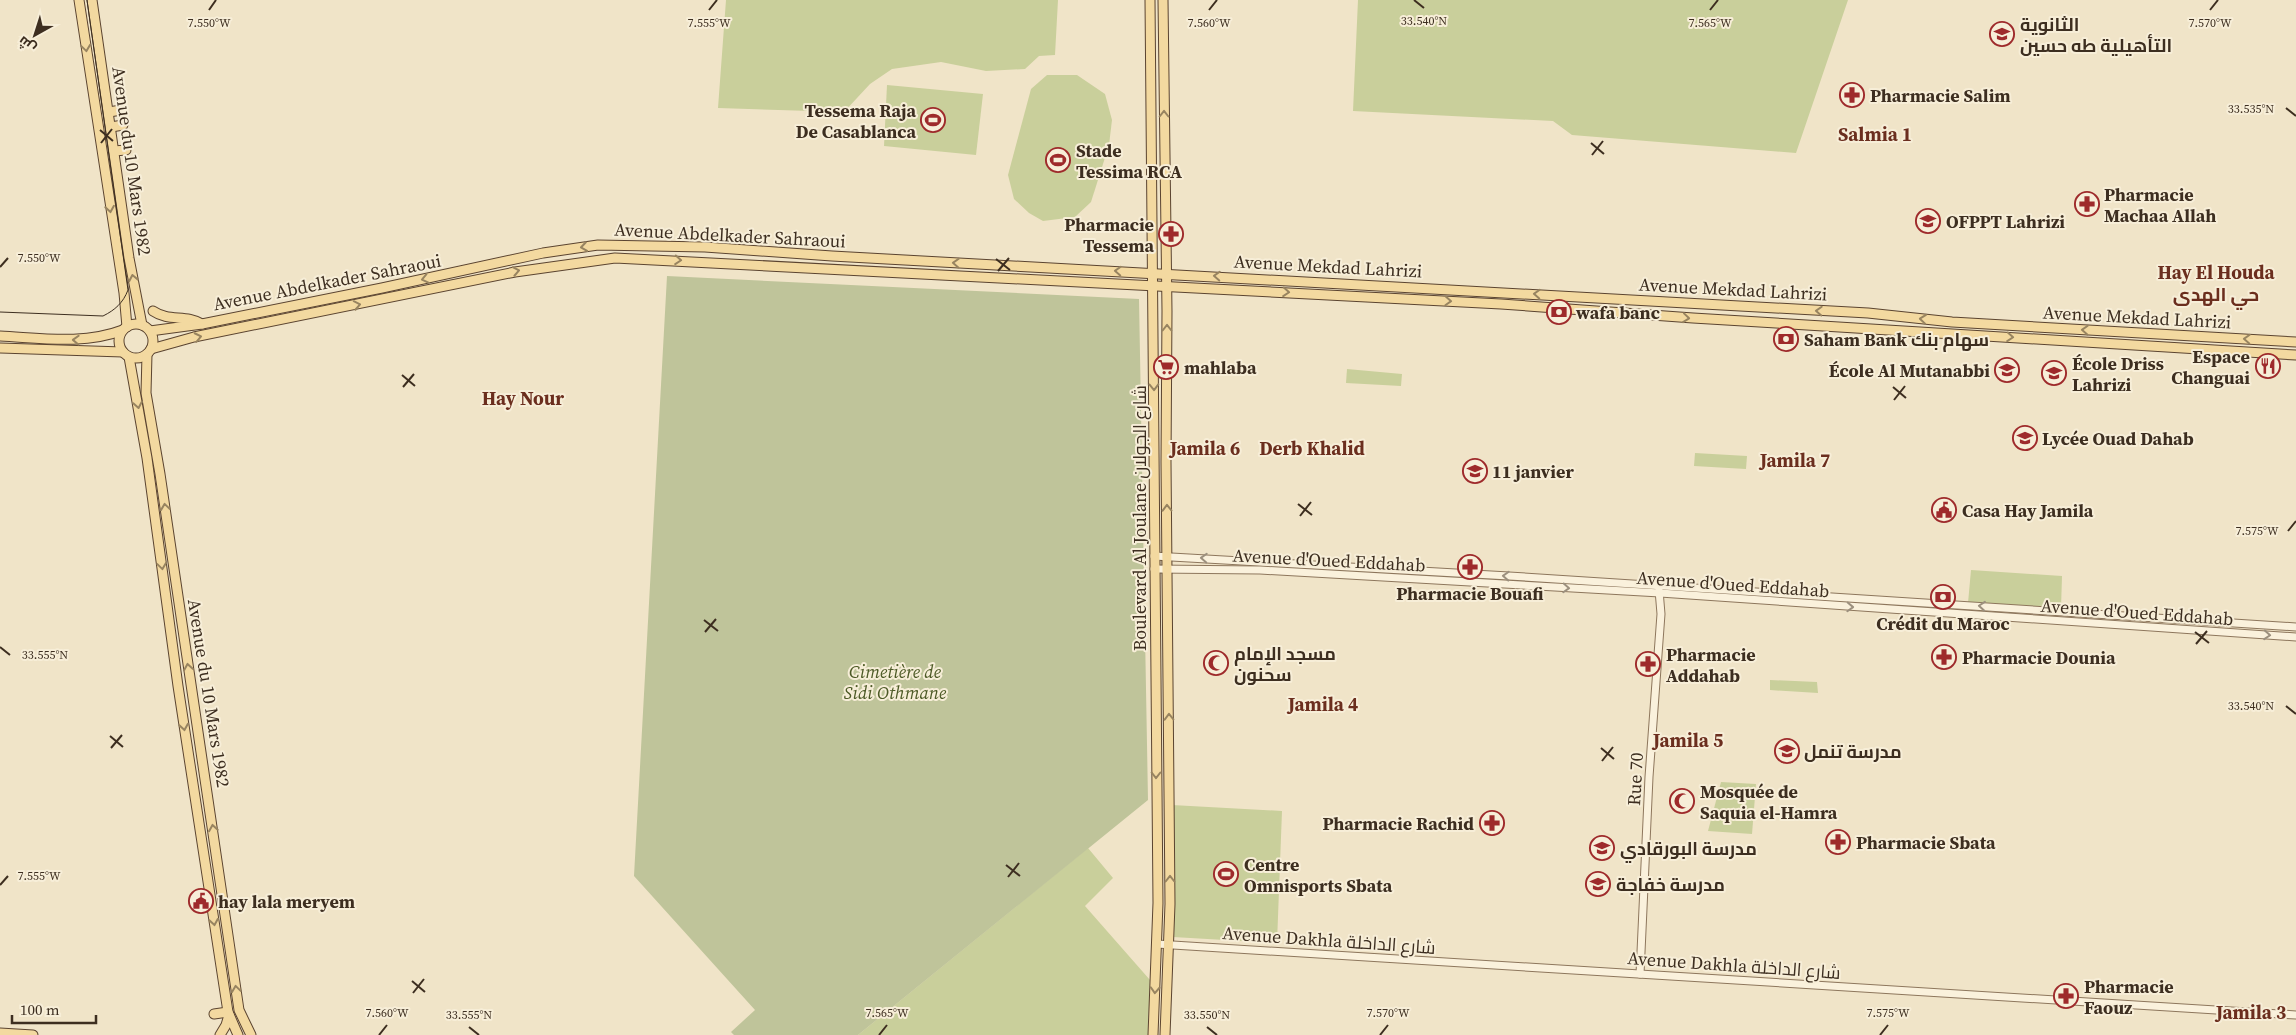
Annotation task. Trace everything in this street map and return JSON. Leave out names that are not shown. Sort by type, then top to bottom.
[{"type":"main road","name":"Avenue du 10 Mars 1982","points":[[79,0],[124,293],[125,329]]},
{"type":"main road","name":"Avenue du 10 Mars 1982","points":[[92,0],[129,258],[142,325]]},
{"type":"main road","name":"Boulevard Al Joulane شارع الجولان","points":[[1150,0],[1158,903],[1158,944],[1153,1035]]},
{"type":"main road","name":"Boulevard Al Joulane شارع الجولان","points":[[1164,0],[1170,904],[1165,1035]]},
{"type":"main road","points":[[109,112],[121,110]]},
{"type":"main road","points":[[111,127],[123,124]]},
{"type":"main road","points":[[114,151],[126,150]]},
{"type":"main road","name":"Avenue Abdelkader Sahraoui","points":[[150,331],[202,324],[395,286],[543,253],[598,245],[705,246],[832,256],[1167,274]]},
{"type":"main road","points":[[776,266],[777,252]]},
{"type":"main road","points":[[831,270],[832,256]]},
{"type":"main road","name":"Avenue Abdelkader Sahraoui","points":[[149,352],[186,339],[541,267],[615,258],[1167,286]]},
{"type":"main road","name":"Avenue Mekdad Lahrizi","points":[[1167,274],[1868,313],[1952,322],[2296,342]]},
{"type":"main road","name":"Avenue Mekdad Lahrizi","points":[[1167,286],[1521,305],[1693,318],[2296,355]]},
{"type":"main road","points":[[153,311],[166,318],[192,318],[202,324]]},
{"type":"main road","points":[[0,336],[85,340],[101,338],[132,325],[142,325],[150,331],[153,340],[149,352],[139,358],[126,355],[0,348]]},
{"type":"main road","points":[[125,329],[119,341],[126,355]]},
{"type":"main road","name":"Avenue du 10 Mars 1982","points":[[149,352],[146,393],[160,474],[239,1010],[249,1032]]},
{"type":"main road","name":"Avenue du 10 Mars 1982","points":[[126,355],[147,458],[179,695],[228,1014],[238,1035]]},
{"type":"main road","points":[[1158,903],[1170,904]]},
{"type":"main road","points":[[214,1014],[228,1014],[226,1025],[220,1035]]},
{"type":"main road","points":[[249,1032],[256,1035]]},
{"type":"main road","points":[[0,1033],[33,1035]]},
{"type":"street","name":"Avenue d'Oued Eddahab","points":[[1154,556],[1659,585],[2296,627]]},
{"type":"street","name":"Avenue d'Oued Eddahab","points":[[1154,569],[1269,571],[1660,593],[2296,637]]},
{"type":"street","name":"Rue 70","points":[[1640,974],[1650,768],[1661,614],[1659,585]]},
{"type":"street","name":"Avenue Dakhla شارع الداخلة","points":[[1158,944],[2296,1014]]},
{"type":"green space","points":[[726,0],[1058,0],[1055,55],[1039,56],[1025,69],[986,71],[941,62],[892,69],[870,84],[844,112],[718,108]]},
{"type":"green space","points":[[1358,0],[1848,0],[1796,153],[1572,135],[1553,121],[1353,111]]},
{"type":"green space","name":"Stade Tessima RCA","points":[[1047,75],[1077,75],[1105,94],[1112,120],[1109,145],[1091,202],[1075,217],[1043,221],[1029,213],[1014,199],[1008,175],[1031,89]]},
{"type":"green space","name":"Tessema Raja De Casablanca","points":[[887,85],[983,94],[976,155],[884,146]]},
{"type":"green space","name":"Cimetière de Sidi Othmane","points":[[667,276],[1139,299],[1148,800],[858,1035],[734,1035],[731,1032],[755,1010],[634,876]]},
{"type":"green space","points":[[1347,369],[1402,374],[1401,386],[1346,383]]},
{"type":"green space","points":[[1695,453],[1747,456],[1746,469],[1694,466]]},
{"type":"green space","points":[[1971,570],[2062,576],[2061,609],[1968,603]]},
{"type":"green space","points":[[1770,680],[1817,682],[1818,693],[1770,690]]},
{"type":"green space","points":[[1721,782],[1756,784],[1752,834],[1708,831]]},
{"type":"green space","name":"Centre Omnisports Sbata","points":[[1172,805],[1282,811],[1277,943],[1173,937]]},
{"type":"green space","points":[[1088,848],[1113,878],[1085,906],[1150,980],[1148,1035],[858,1035]]},
{"type":"tram line","points":[[0,312],[103,316],[118,306],[128,290],[87,0]]},
{"type":"place","name":"الثانوية التأهيلية طه حسين","points":[[2002,34]]},
{"type":"place","name":"Pharmacie Salim","points":[[1852,95]]},
{"type":"place","name":"Tessema Raja De Casablanca","points":[[933,120]]},
{"type":"place","name":"Stade Tessima RCA","points":[[1058,160]]},
{"type":"place","name":"Pharmacie Machaa Allah","points":[[2087,204]]},
{"type":"place","name":"OFPPT Lahrizi","points":[[1928,221]]},
{"type":"place","name":"Pharmacie Tessema","points":[[1171,234]]},
{"type":"place","name":"wafa banc","points":[[1559,312]]},
{"type":"place","name":"Saham Bank سهام بنك","points":[[1786,339]]},
{"type":"place","name":"Espace Changuai","points":[[2268,366]]},
{"type":"place","name":"mahlaba","points":[[1166,367]]},
{"type":"place","name":"École Al Mutanabbi","points":[[2007,370]]},
{"type":"place","name":"École Driss Lahrizi","points":[[2054,373]]},
{"type":"place","name":"Lycée Ouad Dahab","points":[[2025,438]]},
{"type":"place","name":"11 janvier","points":[[1475,471]]},
{"type":"place","name":"Casa Hay Jamila","points":[[1944,510]]},
{"type":"place","name":"Pharmacie Bouafi","points":[[1470,567]]},
{"type":"place","name":"Crédit du Maroc","points":[[1943,597]]},
{"type":"place","name":"Pharmacie Dounia","points":[[1944,657]]},
{"type":"place","name":"مسجد الإمام سحنون","points":[[1216,663]]},
{"type":"place","name":"Pharmacie Addahab","points":[[1648,664]]},
{"type":"place","name":"مدرسة تنمل","points":[[1787,751]]},
{"type":"place","name":"Mosquée de Saquia el-Hamra","points":[[1682,801]]},
{"type":"place","name":"Pharmacie Rachid","points":[[1492,823]]},
{"type":"place","name":"Pharmacie Sbata","points":[[1838,842]]},
{"type":"place","name":"مدرسة البورقادي","points":[[1602,848]]},
{"type":"place","name":"Centre Omnisports Sbata","points":[[1226,874]]},
{"type":"place","name":"مدرسة خفاجة","points":[[1598,884]]},
{"type":"place","name":"hay lala meryem","points":[[201,901]]},
{"type":"place","name":"Pharmacie Faouz","points":[[2066,996]]},
{"type":"district","name":"Salmia 1","points":[[1875,134]]},
{"type":"district","name":"Hay El Houda حي الهدى","points":[[2216,283]]},
{"type":"district","name":"Hay Nour","points":[[523,398]]},
{"type":"district","name":"Jamila 6","points":[[1205,448]]},
{"type":"district","name":"Derb Khalid","points":[[1312,448]]},
{"type":"district","name":"Jamila 7","points":[[1795,460]]},
{"type":"district","name":"Jamila 4","points":[[1323,704]]},
{"type":"district","name":"Jamila 5","points":[[1688,740]]},
{"type":"district","name":"Jamila 3","points":[[2251,1012]]}]
